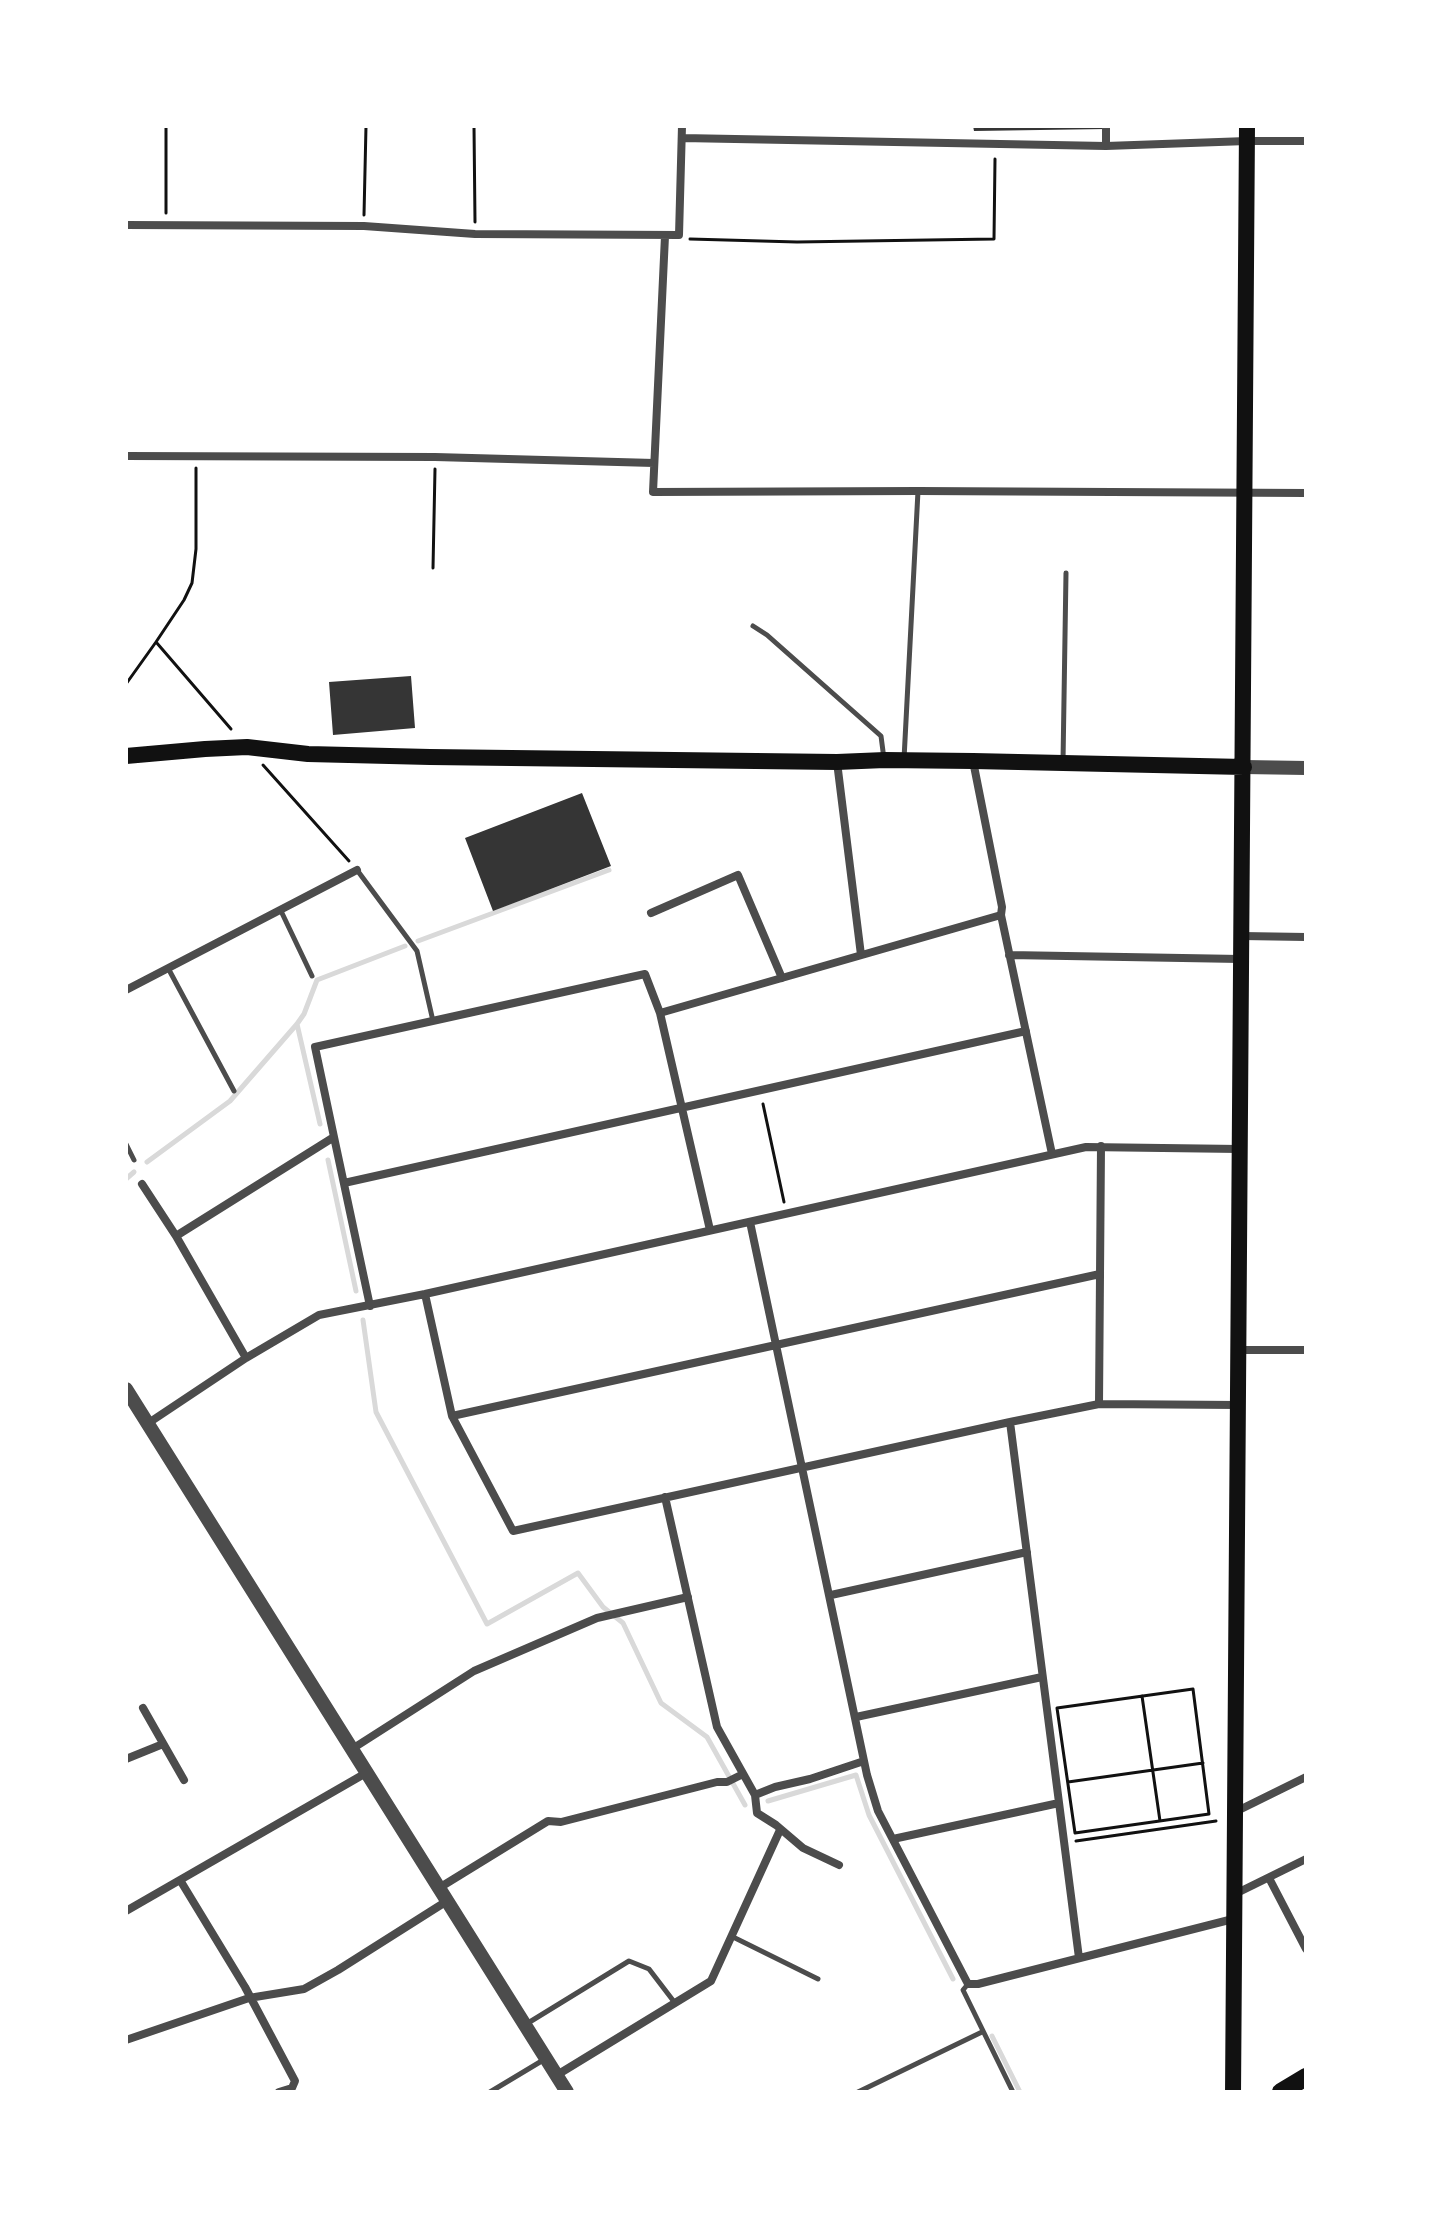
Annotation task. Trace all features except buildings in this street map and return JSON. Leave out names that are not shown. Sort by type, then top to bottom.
[{"type":"highway","points":[[1281,2092],[1306,2077]]},
{"type":"main road","points":[[1233,2092],[1247,134]]},
{"type":"main road","points":[[126,756],[247,747],[308,754],[369,756],[837,762],[904,760],[1244,767]]},
{"type":"street","points":[[126,225],[364,226],[475,234],[679,235],[682,126]]},
{"type":"street","points":[[1106,126],[1106,146]]},
{"type":"street","points":[[682,138],[1106,146],[1247,134],[1306,141]]},
{"type":"street","points":[[665,236],[653,492],[1306,493]]},
{"type":"street","points":[[126,456],[435,457],[654,463]]},
{"type":"street","points":[[973,761],[1009,955],[1052,1154]]},
{"type":"street","points":[[837,762],[861,955]]},
{"type":"street","points":[[1244,767],[1306,768]]},
{"type":"street","points":[[126,990],[357,870]]},
{"type":"street","points":[[651,913],[738,875],[782,978]]},
{"type":"street","points":[[660,1013],[1001,915]]},
{"type":"street","points":[[1242,936],[1306,937]]},
{"type":"street","points":[[1009,955],[1241,959]]},
{"type":"street","points":[[370,1306],[315,1047],[645,974],[660,1013],[710,1230]]},
{"type":"street","points":[[344,1183],[1026,1031]]},
{"type":"street","points":[[176,1236],[334,1137]]},
{"type":"street","points":[[1099,1404],[1101,1146]]},
{"type":"street","points":[[147,1424],[246,1358],[319,1315],[1086,1147],[1239,1149]]},
{"type":"street","points":[[142,1184],[176,1236],[246,1358]]},
{"type":"street","points":[[750,1222],[864,1761],[878,1811],[968,1984],[1233,1919]]},
{"type":"street","points":[[452,1416],[1100,1274]]},
{"type":"street","points":[[425,1294],[452,1416],[513,1531],[1099,1404],[1238,1405]]},
{"type":"street","points":[[1238,1350],[1306,1350]]},
{"type":"street","points":[[126,1389],[567,2092]]},
{"type":"street","points":[[1010,1422],[1079,1958]]},
{"type":"street","points":[[665,1497],[717,1727],[741,1775],[755,1795],[757,1813],[803,1848],[839,1865]]},
{"type":"street","points":[[831,1595],[1027,1552]]},
{"type":"street","points":[[352,1749],[474,1671],[609,1615],[688,1597]]},
{"type":"street","points":[[856,1717],[1042,1677]]},
{"type":"street","points":[[143,1708],[184,1780]]},
{"type":"street","points":[[126,1759],[163,1744]]},
{"type":"street","points":[[755,1795],[864,1761]]},
{"type":"street","points":[[126,1911],[366,1773]]},
{"type":"street","points":[[126,2040],[249,1998],[304,1989],[338,1970],[548,1821],[561,1822],[727,1782],[741,1775]]},
{"type":"street","points":[[1235,1812],[1306,1777]]},
{"type":"street","points":[[893,1839],[1059,1803]]},
{"type":"street","points":[[557,2075],[711,1981],[780,1830]]},
{"type":"street","points":[[1234,1894],[1306,1859]]},
{"type":"street","points":[[1269,1878],[1306,1949]]},
{"type":"street","points":[[180,1880],[245,1987],[295,2081],[292,2088],[279,2092]]},
{"type":"lane","points":[[904,760],[918,491]]},
{"type":"lane","points":[[1063,763],[1066,573]]},
{"type":"lane","points":[[753,626],[881,736],[885,760]]},
{"type":"lane","points":[[357,870],[417,951],[433,1022]]},
{"type":"lane","points":[[281,911],[312,976]]},
{"type":"lane","points":[[168,968],[234,1091]]},
{"type":"lane","points":[[126,1144],[134,1160]]},
{"type":"lane","points":[[731,1936],[818,1979]]},
{"type":"lane","points":[[526,2025],[629,1961],[649,1969],[675,2003]]},
{"type":"lane","points":[[858,2092],[985,2031],[963,1990],[968,1984]]},
{"type":"lane","points":[[982,2032],[1013,2092]]},
{"type":"lane","points":[[490,2092],[546,2058]]},
{"type":"path","points":[[166,126],[166,225]]},
{"type":"path","points":[[364,226],[366,126]]},
{"type":"path","points":[[474,126],[475,234]]},
{"type":"path","points":[[679,235],[691,239],[725,241],[994,239],[996,144]]},
{"type":"path","points":[[126,684],[184,600],[192,583],[196,549],[196,456]]},
{"type":"path","points":[[433,568],[435,457]]},
{"type":"path","points":[[156,642],[357,870]]},
{"type":"path","points":[[760,1090],[787,1214]]},
{"type":"path","points":[[1193,1689],[1203,1763],[1209,1814],[1075,1833],[1057,1708],[1193,1689]]},
{"type":"path","points":[[1142,1696],[1160,1821]]},
{"type":"path","points":[[1068,1782],[1203,1763]]},
{"type":"path","points":[[1064,1843],[1216,1821]]},
{"type":"waterway","points":[[418,941],[609,870]]},
{"type":"waterway","points":[[147,1162],[230,1101],[297,1024],[317,980],[405,946]]},
{"type":"waterway","points":[[297,1024],[320,1124]]},
{"type":"waterway","points":[[328,1160],[356,1291]]},
{"type":"waterway","points":[[126,1179],[134,1172]]},
{"type":"waterway","points":[[363,1320],[376,1412],[487,1624],[578,1573],[603,1607],[623,1623],[661,1703],[707,1737],[745,1805]]},
{"type":"waterway","points":[[768,1801],[856,1775],[869,1815],[953,1979]]},
{"type":"waterway","points":[[992,2036],[1020,2092]]}]
